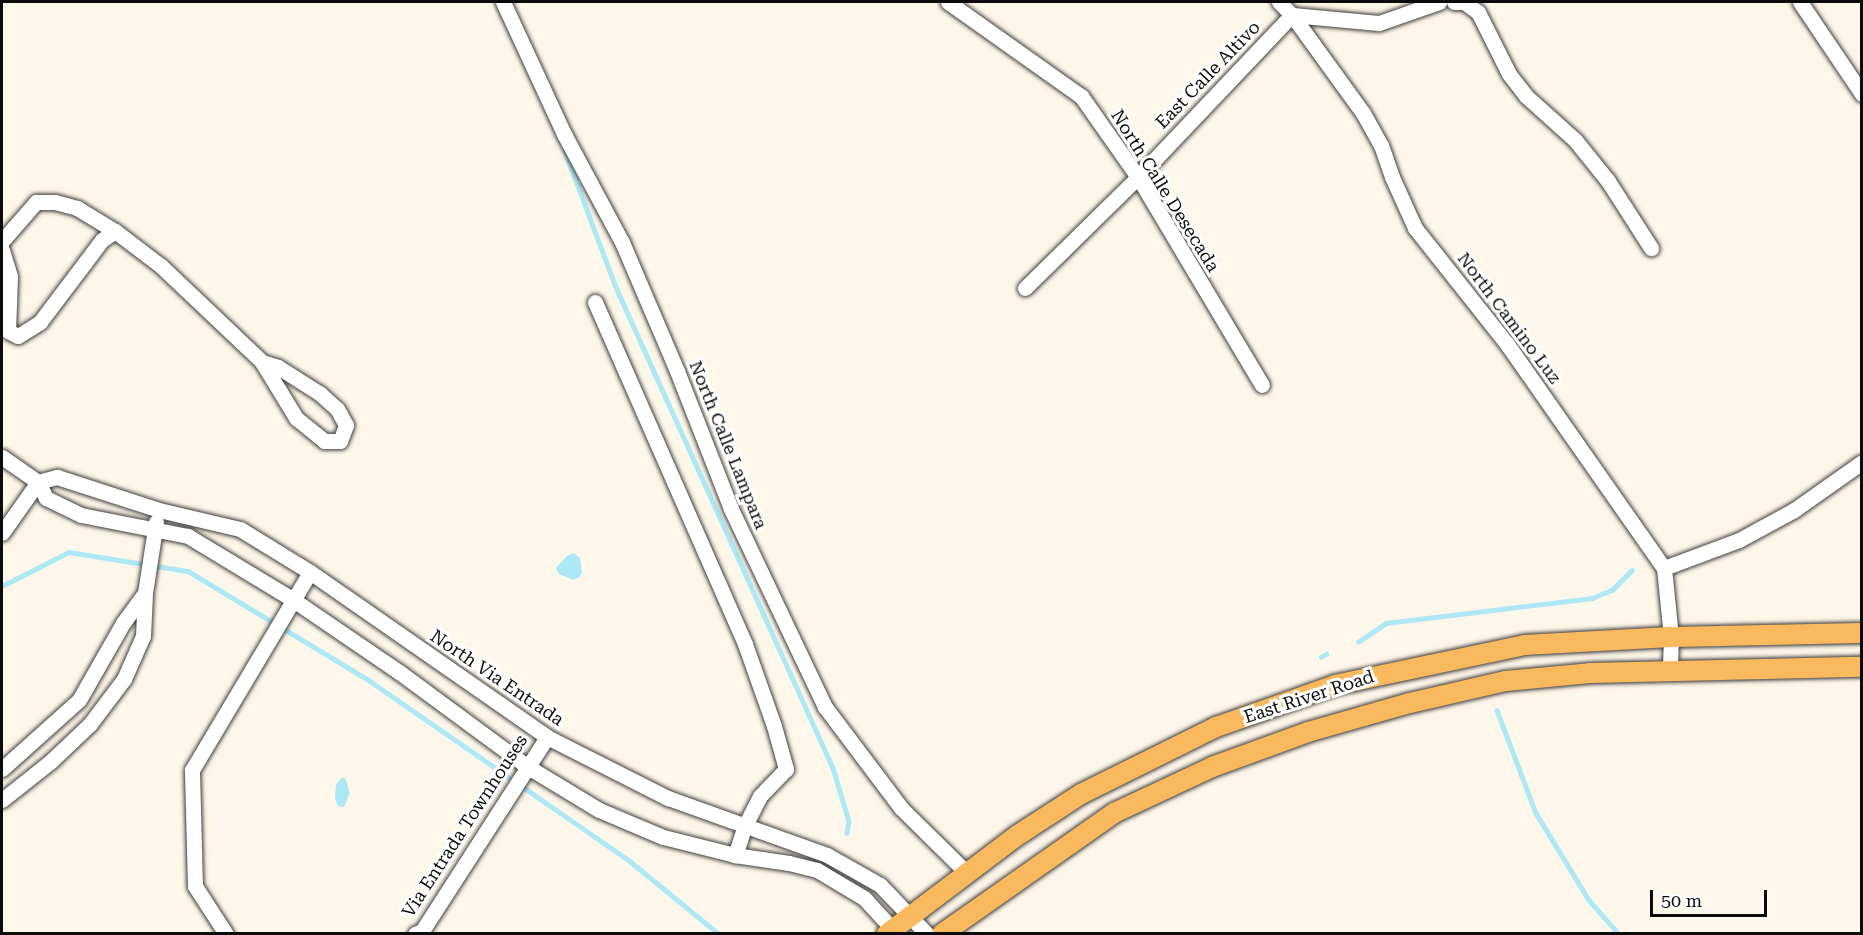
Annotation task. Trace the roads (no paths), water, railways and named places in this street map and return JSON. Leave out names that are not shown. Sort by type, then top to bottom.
[{"type":"main road","name":"East River Road","points":[[892,932],[910,914],[966,872],[1072,800],[1125,770],[1216,727],[1335,685],[1524,645],[1671,637],[1862,633]]},
{"type":"main road","name":"East River Road","points":[[942,933],[1114,813],[1212,767],[1292,737],[1410,703],[1506,681],[1590,673],[1862,667]]},
{"type":"street","name":"North Calle Lampara","points":[[502,2],[564,134],[622,242],[678,371],[731,509],[825,707],[901,808],[966,872]]},
{"type":"street","name":"North Calle Desecada","points":[[948,2],[1081,96],[1138,177],[1262,385]]},
{"type":"street","name":"North Camino Luz","points":[[1279,2],[1292,15],[1372,129],[1415,228],[1507,344],[1664,568],[1671,637],[1670,670]]},
{"type":"street","points":[[1292,15],[1379,22],[1439,2]]},
{"type":"street","points":[[1454,2],[1464,2],[1478,12],[1509,75],[1526,96],[1575,140],[1608,181],[1651,248]]},
{"type":"street","points":[[1800,2],[1862,94]]},
{"type":"street","name":"East Calle Altivo","points":[[1025,288],[1138,177],[1292,15]]},
{"type":"street","points":[[2,241],[36,202],[55,202],[77,208],[115,231],[161,266],[262,362],[296,418],[324,441],[340,441],[346,425],[337,409],[319,393],[278,367],[262,362]]},
{"type":"street","points":[[2,250],[10,277],[5,334],[18,336],[40,322],[102,240],[115,231]]},
{"type":"street","points":[[595,302],[745,644],[774,726],[786,769],[760,796],[745,825],[735,855]]},
{"type":"street","points":[[2,457],[38,482],[46,498],[81,515],[188,536],[292,599],[399,672],[528,767],[599,810],[663,837],[735,855],[789,863],[817,870],[864,898],[892,932]]},
{"type":"street","points":[[1664,568],[1739,540],[1794,510],[1862,462]]},
{"type":"street","name":"North Via Entrada","points":[[38,482],[57,477],[159,510],[240,529],[310,572],[547,737],[668,798],[827,855],[880,885],[927,933]]},
{"type":"street","points":[[2,533],[38,482]]},
{"type":"street","points":[[2,800],[51,761],[90,724],[124,679],[143,636],[145,593],[159,510]]},
{"type":"street","points":[[226,933],[195,886],[192,770],[310,572]]},
{"type":"street","points":[[2,769],[79,700],[123,623],[145,593]]},
{"type":"street","points":[[72,706],[90,724]]},
{"type":"street","name":"Via Entrada Townhouses","points":[[415,933],[422,932],[547,737]]},
{"type":"water","points":[[574,553],[580,558],[582,572],[580,577],[573,580],[559,574],[556,568],[567,556]]},
{"type":"water","points":[[341,778],[345,778],[350,793],[344,807],[338,806],[335,799],[336,784]]},
{"type":"waterway","points":[[565,151],[615,285],[833,768],[849,821],[847,833]]},
{"type":"waterway","points":[[2,586],[69,552],[188,571],[370,681],[631,862],[719,934]]},
{"type":"waterway","points":[[1358,642],[1386,623],[1592,598],[1612,590],[1632,570]]},
{"type":"waterway","points":[[1321,657],[1326,654]]},
{"type":"waterway","points":[[1497,710],[1536,813],[1589,900],[1619,934]]}]
